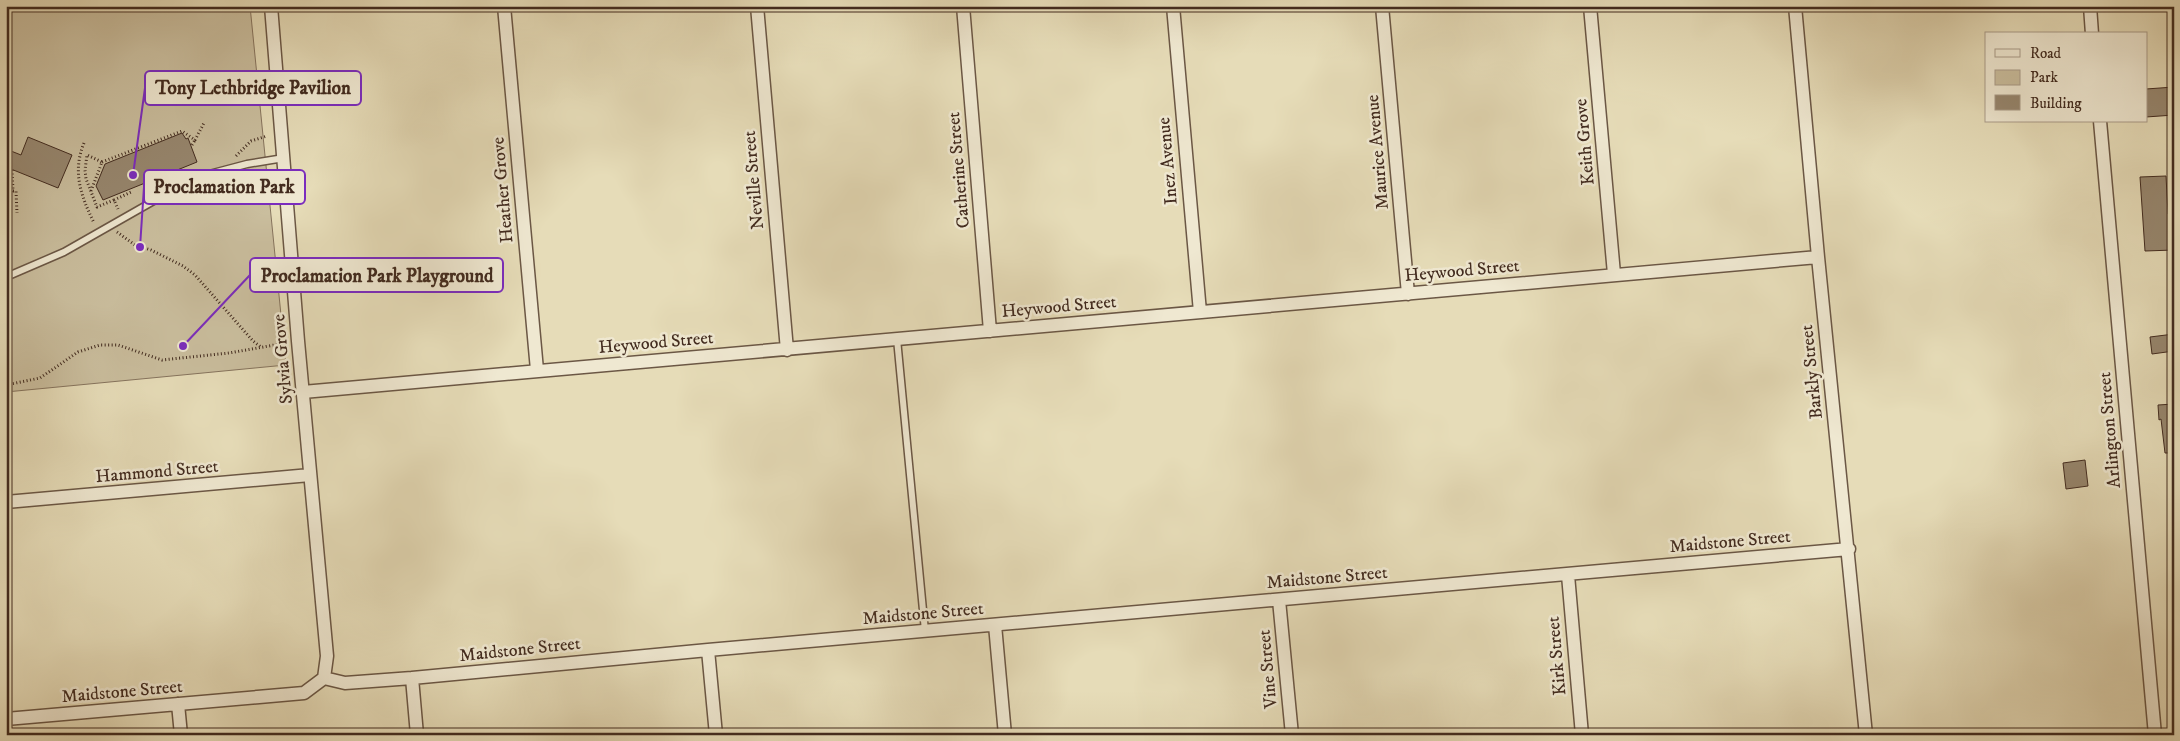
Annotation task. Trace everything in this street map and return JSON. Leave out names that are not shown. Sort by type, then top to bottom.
[{"type":"street","name":"Sylvia Grove","points":[[271,6],[298,341],[327,656],[324,678]]},
{"type":"street","name":"Heather Grove","points":[[504,6],[537,370]]},
{"type":"street","name":"Neville Street","points":[[757,6],[787,350]]},
{"type":"street","name":"Catherine Street","points":[[963,6],[990,331]]},
{"type":"street","name":"Inez Avenue","points":[[1173,6],[1200,312]]},
{"type":"street","name":"Maurice Avenue","points":[[1382,6],[1408,294]]},
{"type":"street","name":"Keith Grove","points":[[1590,6],[1614,274]]},
{"type":"street","name":"Barkly Street","points":[[1795,6],[1818,258],[1849,549],[1866,735]]},
{"type":"street","points":[[2090,6],[2092,32]]},
{"type":"street","name":"Arlington Street","points":[[2100,122],[2155,735]]},
{"type":"street","name":"Heywood Street","points":[[303,392],[537,370],[787,350],[1614,274],[1818,258]]},
{"type":"street","name":"Hammond Street","points":[[6,502],[310,475]]},
{"type":"street","name":"Maidstone Street","points":[[6,719],[304,693],[324,678],[345,683],[412,678],[1849,549]]},
{"type":"street","name":"Kirk Street","points":[[1568,575],[1582,735]]},
{"type":"street","name":"Vine Street","points":[[1280,600],[1292,735]]},
{"type":"street","points":[[995,625],[1005,735]]},
{"type":"street","points":[[708,650],[716,735]]},
{"type":"street","points":[[412,678],[417,735]]},
{"type":"street","points":[[178,704],[181,735]]},
{"type":"lane","points":[[6,277],[49,259],[194,178],[247,164],[284,158]]},
{"type":"lane","points":[[897,339],[925,631]]},
{"type":"path","points":[[192,145],[204,123]]},
{"type":"path","points":[[131,192],[97,207],[85,174],[87,155],[102,162],[182,131],[195,140]]},
{"type":"path","points":[[84,143],[78,165],[79,185],[98,233]]},
{"type":"path","points":[[91,191],[102,162]]},
{"type":"path","points":[[12,170],[12,191],[16,191],[16,212]]},
{"type":"path","points":[[114,200],[118,209]]},
{"type":"path","points":[[111,225],[124,239],[135,245],[152,250],[178,263],[189,271],[253,341],[262,348]]},
{"type":"path","points":[[6,385],[40,378],[78,352],[100,345],[118,345],[162,360],[262,348],[298,341]]},
{"type":"green space","points":[[6,6],[250,6],[286,365],[6,392]]},
{"type":"building","points":[[2174,87],[2174,115],[2148,117],[2148,89]]},
{"type":"building","points":[[182,133],[186,139],[188,138],[197,162],[103,200],[96,186],[105,164]]},
{"type":"building","points":[[28,137],[72,155],[58,188],[6,167],[6,149],[21,155]]},
{"type":"building","points":[[2166,176],[2168,214],[2174,213],[2174,250],[2145,251],[2140,177]]},
{"type":"building","points":[[2174,334],[2174,351],[2152,354],[2150,337]]},
{"type":"building","points":[[2174,404],[2174,453],[2165,453],[2158,405]]},
{"type":"building","points":[[2085,460],[2088,486],[2066,489],[2063,463]]},
{"type":"place","name":"Tony Lethbridge Pavilion","points":[[133,175]]},
{"type":"place","name":"Proclamation Park","points":[[140,247]]},
{"type":"place","name":"Proclamation Park Playground","points":[[183,346]]}]
